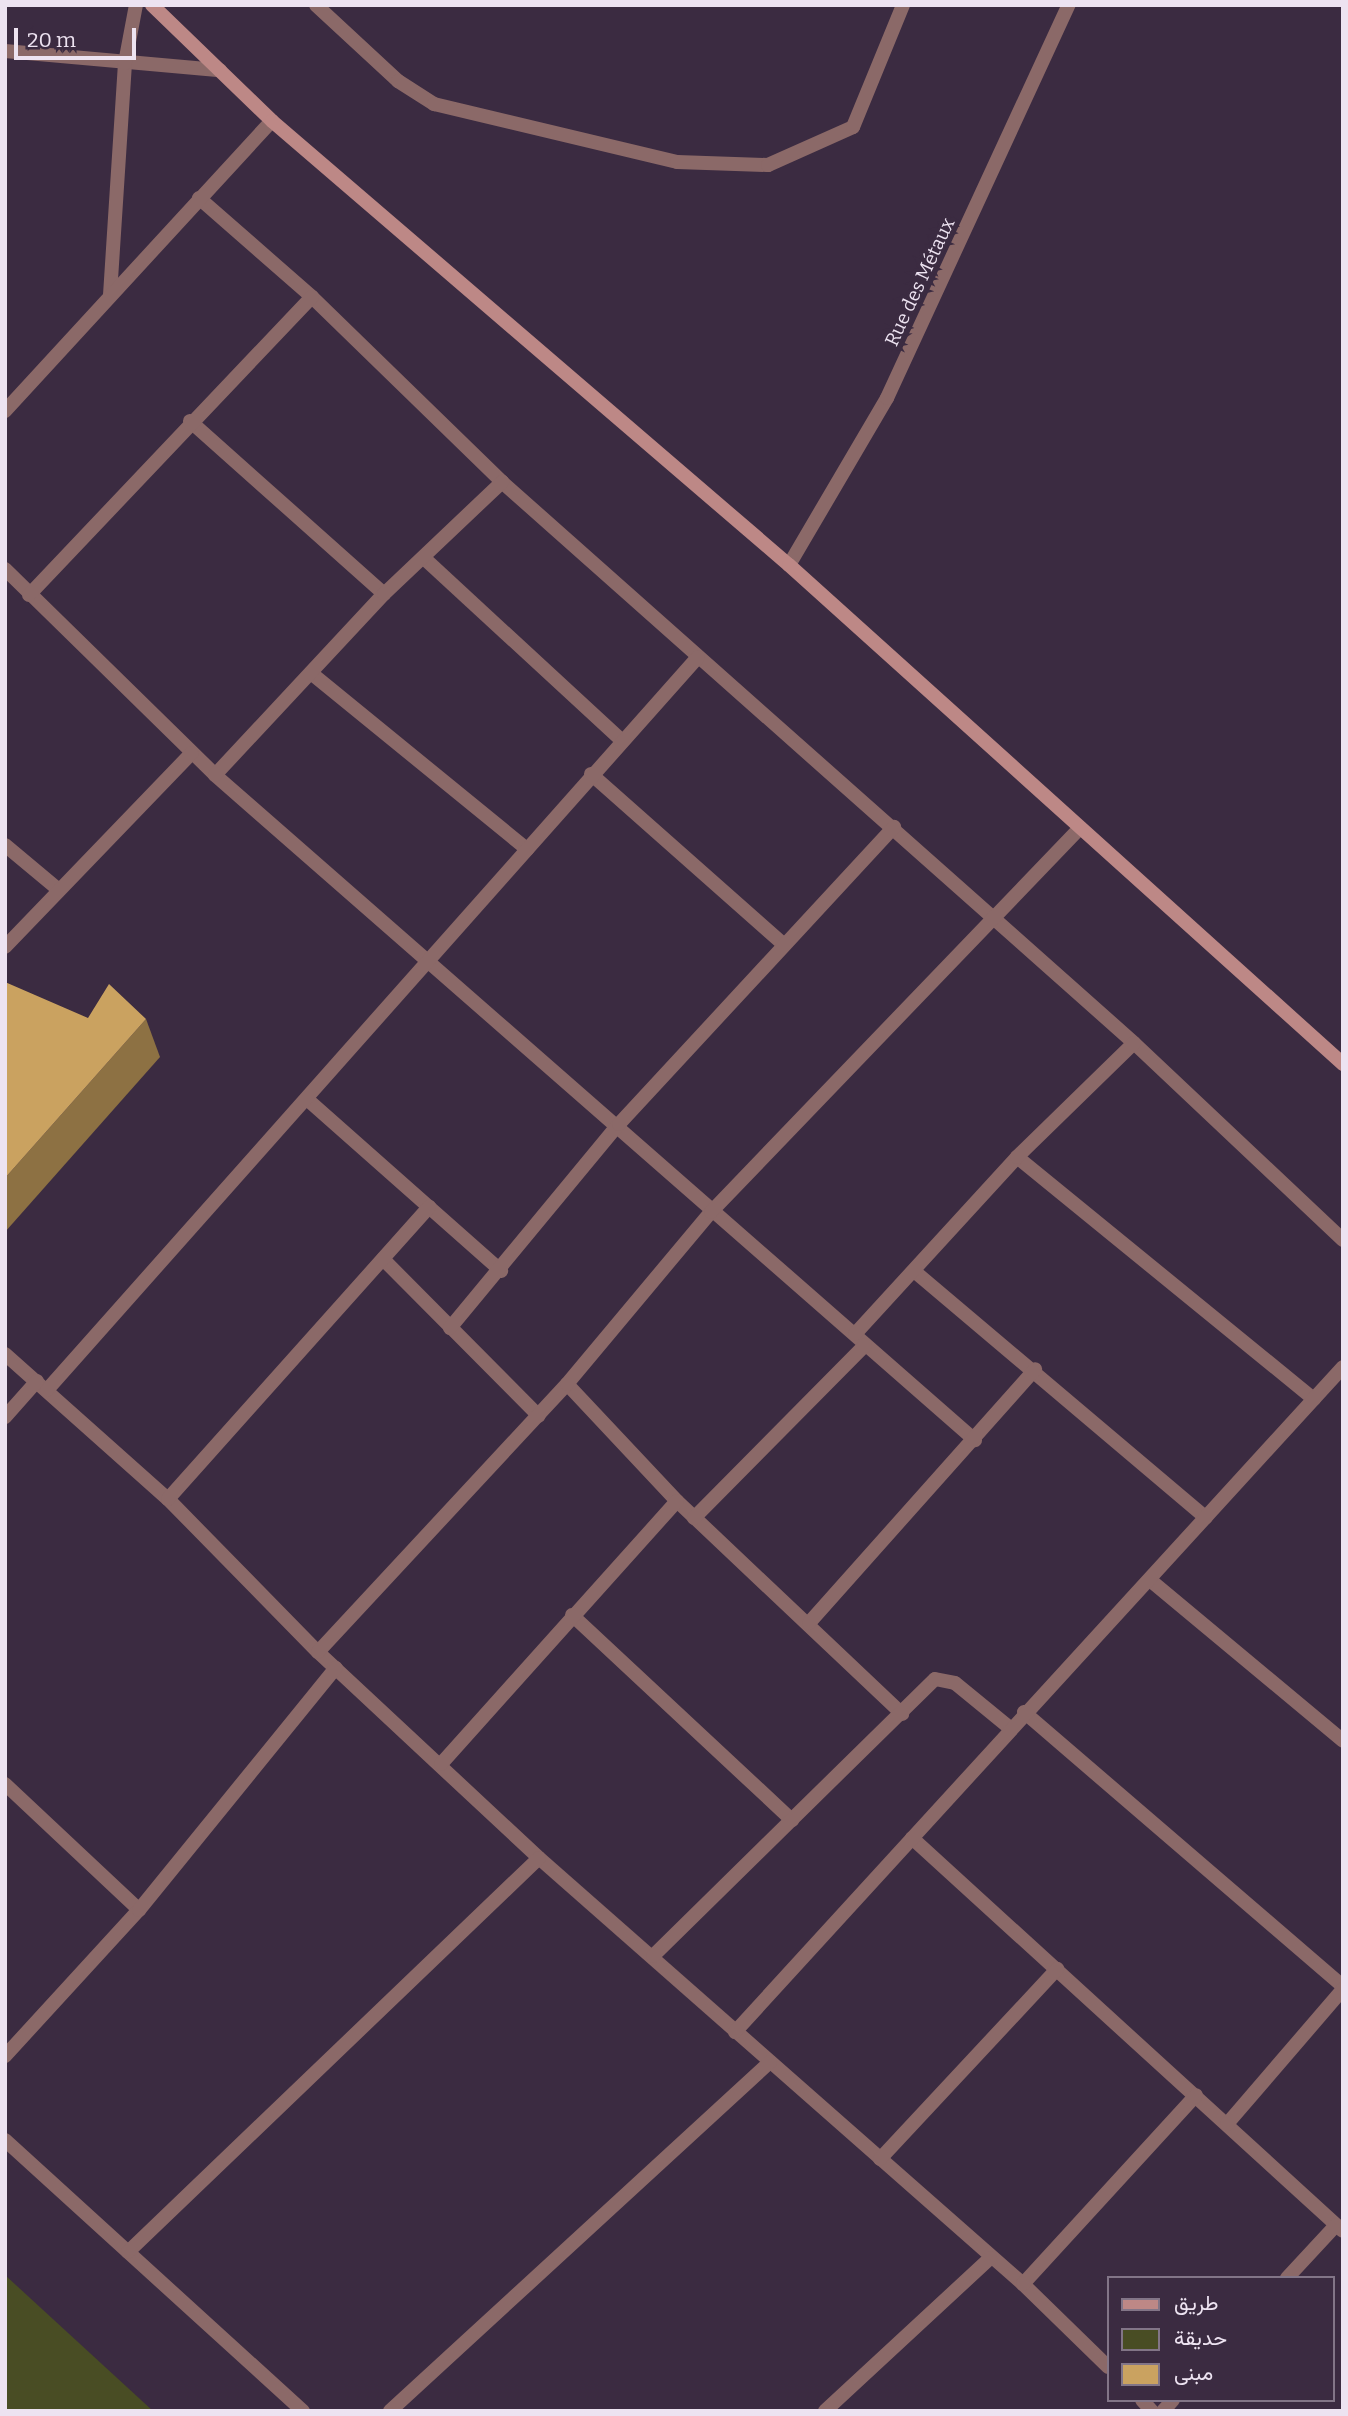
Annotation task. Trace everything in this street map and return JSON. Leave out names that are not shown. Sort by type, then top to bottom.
[{"type":"street","points":[[110,295],[125,63],[136,5]]},
{"type":"street","points":[[152,5],[272,121],[789,565],[1343,1064]]},
{"type":"street","points":[[316,5],[398,81],[434,104],[677,162],[768,165],[853,127],[903,5]]},
{"type":"street","name":"Rue des Métaux","points":[[789,565],[887,398],[1069,5]]},
{"type":"street","points":[[5,51],[220,70]]},
{"type":"street","points":[[5,411],[272,121]]},
{"type":"street","points":[[199,198],[312,297],[502,482],[894,827],[990,919],[1134,1043],[1343,1240]]},
{"type":"street","points":[[29,595],[190,421],[312,297]]},
{"type":"street","points":[[190,421],[384,594]]},
{"type":"street","points":[[215,775],[384,594],[425,559],[502,482]]},
{"type":"street","points":[[425,559],[620,739]]},
{"type":"street","points":[[5,569],[215,775],[429,956],[620,1124],[711,1212],[975,1440]]},
{"type":"street","points":[[5,1417],[42,1386],[308,1100],[429,956],[527,849],[620,739],[698,657]]},
{"type":"street","points":[[311,673],[527,849]]},
{"type":"street","points":[[5,947],[192,752]]},
{"type":"street","points":[[592,774],[782,943]]},
{"type":"street","points":[[450,1328],[620,1124],[782,943],[894,827]]},
{"type":"street","points":[[318,1652],[539,1416],[711,1212],[1080,828]]},
{"type":"street","points":[[5,845],[59,890]]},
{"type":"street","points":[[694,1518],[860,1340],[914,1271],[1017,1157],[1134,1043]]},
{"type":"street","points":[[308,1100],[500,1271]]},
{"type":"street","points":[[1017,1157],[1314,1399]]},
{"type":"street","points":[[167,1499],[429,1207]]},
{"type":"street","points":[[383,1259],[539,1416]]},
{"type":"street","points":[[914,1271],[1035,1369],[1206,1518]]},
{"type":"street","points":[[5,1354],[167,1499],[318,1652],[539,1858],[653,1956],[990,2258],[1023,2284],[1106,2365]]},
{"type":"street","points":[[736,2032],[1024,1712],[1150,1580],[1343,1367]]},
{"type":"street","points":[[809,1623],[975,1440],[1035,1369]]},
{"type":"street","points":[[567,1384],[677,1502],[809,1623],[902,1714]]},
{"type":"street","points":[[441,1764],[572,1615],[677,1502]]},
{"type":"street","points":[[1150,1580],[1343,1741]]},
{"type":"street","points":[[572,1615],[792,1820]]},
{"type":"street","points":[[5,2056],[139,1910],[336,1668]]},
{"type":"street","points":[[653,1956],[941,1678],[1010,1728]]},
{"type":"street","points":[[1024,1712],[1343,1987],[1227,2124]]},
{"type":"street","points":[[5,1783],[139,1910]]},
{"type":"street","points":[[912,1838],[1339,2228],[1289,2276]]},
{"type":"street","points":[[128,2252],[539,1858]]},
{"type":"street","points":[[880,2160],[1057,1969]]},
{"type":"street","points":[[390,2411],[770,2062]]},
{"type":"street","points":[[1023,2284],[1196,2095]]},
{"type":"street","points":[[5,2140],[303,2411]]},
{"type":"street","points":[[825,2411],[990,2258]]},
{"type":"green space","points":[[5,2275],[153,2411],[5,2411]]},
{"type":"building","points":[[5,982],[88,1018],[109,984],[146,1019],[5,1178]]}]
